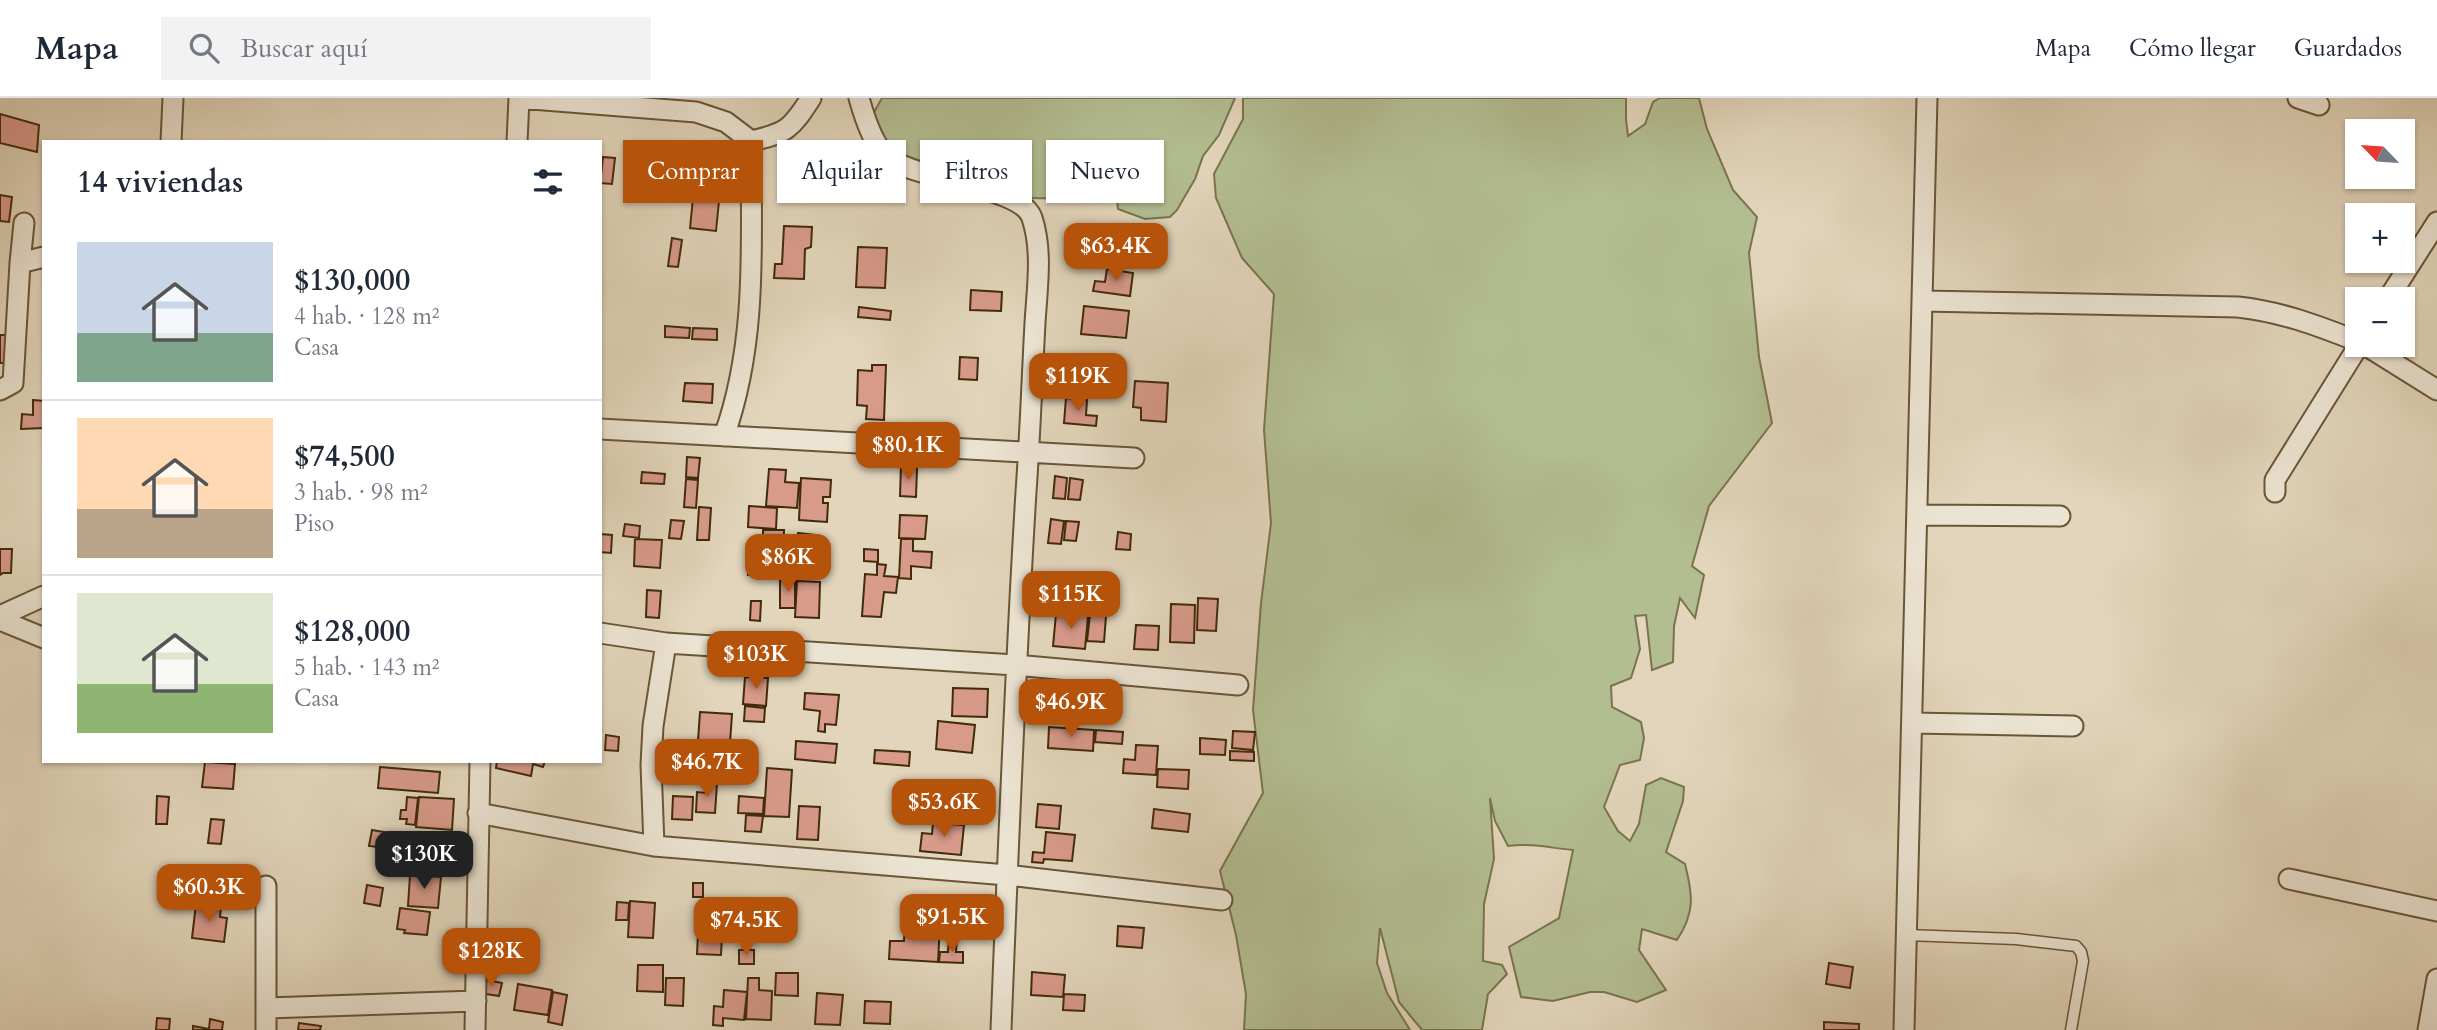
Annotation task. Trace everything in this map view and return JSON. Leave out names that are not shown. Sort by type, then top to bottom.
[{"type":"street","points":[[171,140],[173,98]]},
{"type":"street","points":[[517,140],[519,98],[696,112],[726,122],[750,140]]},
{"type":"street","points":[[754,140],[786,131],[811,98]]},
{"type":"street","points":[[859,98],[880,149],[893,162],[981,188],[1026,207],[1032,217],[1038,261],[1015,664],[1001,1030]]},
{"type":"street","points":[[1904,1030],[1927,98]]},
{"type":"street","points":[[2298,98],[2319,105]]},
{"type":"street","points":[[724,436],[734,410],[743,370],[748,324],[750,203]]},
{"type":"street","points":[[2396,287],[2437,222]]},
{"type":"street","points":[[0,390],[13,383],[24,223]]},
{"type":"street","points":[[20,263],[42,258]]},
{"type":"street","points":[[1922,302],[2238,307],[2269,310],[2297,317],[2345,337]]},
{"type":"street","points":[[2275,492],[2275,480],[2350,357]]},
{"type":"street","points":[[2384,357],[2437,390]]},
{"type":"street","points":[[602,429],[1134,458]]},
{"type":"street","points":[[1917,515],[2060,516]]},
{"type":"street","points":[[0,618],[42,597]]},
{"type":"street","points":[[0,618],[42,637]]},
{"type":"street","points":[[602,633],[666,643],[1015,664],[1238,685]]},
{"type":"street","points":[[654,846],[651,765],[653,726],[666,643]]},
{"type":"street","points":[[1912,723],[2073,726]]},
{"type":"street","points":[[475,1030],[480,763]]},
{"type":"street","points":[[478,813],[654,846],[1007,875],[1222,900]]},
{"type":"street","points":[[2289,879],[2437,911]]},
{"type":"street","points":[[266,886],[266,1030]]},
{"type":"street","points":[[2428,1030],[2437,979]]},
{"type":"street","points":[[267,1008],[476,1001]]},
{"type":"lane","points":[[1906,935],[2016,939],[2076,946],[2083,961],[2071,1030]]},
{"type":"green space","points":[[882,98],[1235,98],[1219,135],[1203,156],[1195,179],[1177,210],[1170,217],[1145,219],[1118,209],[1117,203],[1164,203],[1164,140],[1046,140],[1046,198],[1033,198],[1032,140],[920,140],[920,167],[914,170],[906,168],[906,140],[879,140],[881,134],[873,114]]},
{"type":"green space","points":[[1243,98],[1626,98],[1628,136],[1645,124],[1653,102],[1660,98],[1699,98],[1707,129],[1733,190],[1757,217],[1749,253],[1759,357],[1772,423],[1709,506],[1692,566],[1704,575],[1695,618],[1680,598],[1674,626],[1673,662],[1652,670],[1646,615],[1635,616],[1640,649],[1631,678],[1611,686],[1612,707],[1641,722],[1644,738],[1640,760],[1620,765],[1604,807],[1618,831],[1630,841],[1639,824],[1646,785],[1661,778],[1684,787],[1683,801],[1666,852],[1685,864],[1690,885],[1690,912],[1677,940],[1642,929],[1639,950],[1666,990],[1637,1002],[1604,992],[1590,992],[1553,1001],[1521,997],[1509,947],[1559,918],[1573,850],[1532,845],[1508,846],[1495,821],[1490,798],[1494,859],[1484,904],[1483,961],[1502,965],[1507,974],[1488,994],[1482,1030],[1422,1030],[1399,1002],[1380,928],[1377,963],[1387,993],[1410,1030],[1244,1030],[1246,994],[1236,935],[1220,871],[1263,793],[1253,710],[1261,603],[1271,523],[1264,430],[1274,294],[1242,258],[1216,198],[1214,174],[1243,119]]},
{"type":"building","points":[[0,114],[39,125],[37,152],[0,143]]},
{"type":"building","points":[[603,157],[615,158],[612,184],[602,183]]},
{"type":"building","points":[[0,195],[12,197],[9,222],[0,221]]},
{"type":"building","points":[[692,203],[719,203],[716,231],[690,228]]},
{"type":"building","points":[[784,226],[812,227],[811,247],[805,249],[804,279],[774,278],[775,264],[782,264]]},
{"type":"building","points":[[672,238],[682,240],[678,267],[668,266]]},
{"type":"building","points":[[1102,240],[1114,241],[1111,266],[1084,263],[1085,250],[1101,252]]},
{"type":"building","points":[[858,247],[887,248],[885,288],[856,287]]},
{"type":"building","points":[[1107,269],[1133,273],[1130,296],[1093,291],[1095,281],[1105,282]]},
{"type":"building","points":[[971,290],[1002,292],[1001,311],[970,310]]},
{"type":"building","points":[[1084,306],[1129,311],[1126,338],[1081,334]]},
{"type":"building","points":[[859,307],[891,311],[890,320],[858,317]]},
{"type":"building","points":[[665,326],[690,328],[689,338],[665,337]]},
{"type":"building","points":[[693,328],[717,329],[717,340],[692,339]]},
{"type":"building","points":[[0,335],[6,335],[4,363],[0,363]]},
{"type":"building","points":[[960,357],[978,358],[977,380],[959,379]]},
{"type":"building","points":[[872,365],[886,365],[884,420],[866,419],[867,406],[857,405],[858,370],[872,371]]},
{"type":"building","points":[[1135,381],[1168,383],[1166,422],[1141,420],[1141,408],[1133,407]]},
{"type":"building","points":[[685,383],[713,384],[712,403],[683,401]]},
{"type":"building","points":[[1066,398],[1087,400],[1086,415],[1097,416],[1096,426],[1064,423]]},
{"type":"building","points":[[33,400],[42,401],[42,428],[21,429],[22,414],[33,415]]},
{"type":"building","points":[[687,457],[700,458],[698,478],[686,477]]},
{"type":"building","points":[[901,467],[917,468],[916,497],[900,496]]},
{"type":"building","points":[[769,469],[786,470],[785,482],[799,483],[797,508],[766,506]]},
{"type":"building","points":[[642,472],[665,474],[664,484],[641,483]]},
{"type":"building","points":[[1055,476],[1067,478],[1065,499],[1053,498]]},
{"type":"building","points":[[801,478],[831,480],[830,497],[823,497],[823,503],[828,503],[827,522],[799,520]]},
{"type":"building","points":[[1070,478],[1083,480],[1080,500],[1068,499]]},
{"type":"building","points":[[686,479],[698,480],[696,508],[684,507]]},
{"type":"building","points":[[749,506],[777,508],[776,529],[748,527]]},
{"type":"building","points":[[699,507],[711,508],[709,540],[697,540]]},
{"type":"building","points":[[900,515],[927,516],[925,539],[899,538]]},
{"type":"building","points":[[1051,519],[1064,521],[1061,544],[1048,543]]},
{"type":"building","points":[[671,520],[684,521],[681,539],[669,538]]},
{"type":"building","points":[[1066,521],[1079,522],[1076,541],[1064,540]]},
{"type":"building","points":[[625,524],[640,526],[639,538],[623,536]]},
{"type":"building","points":[[763,530],[784,530],[783,555],[763,554]]},
{"type":"building","points":[[1118,532],[1131,534],[1130,550],[1116,549]]},
{"type":"building","points":[[798,533],[815,535],[814,547],[824,547],[822,564],[796,562]]},
{"type":"building","points":[[602,534],[612,535],[611,553],[602,552]]},
{"type":"building","points":[[635,539],[662,540],[660,568],[634,566]]},
{"type":"building","points":[[901,539],[913,539],[913,551],[932,552],[931,568],[911,566],[911,579],[899,578]]},
{"type":"building","points":[[749,541],[762,542],[761,575],[748,575]]},
{"type":"building","points":[[0,549],[12,549],[11,573],[0,575]]},
{"type":"building","points":[[864,549],[878,550],[878,562],[864,561]]},
{"type":"building","points":[[877,564],[886,565],[884,576],[898,577],[896,593],[884,592],[881,617],[862,616],[865,574],[877,575]]},
{"type":"building","points":[[780,581],[795,581],[795,608],[780,608]]},
{"type":"building","points":[[797,581],[820,582],[819,618],[795,617]]},
{"type":"building","points":[[647,590],[661,591],[659,618],[646,617]]},
{"type":"building","points":[[1198,598],[1218,599],[1216,631],[1197,630]]},
{"type":"building","points":[[751,601],[761,601],[760,621],[750,620]]},
{"type":"building","points":[[1171,604],[1195,605],[1194,643],[1170,642]]},
{"type":"building","points":[[1056,614],[1088,616],[1085,649],[1053,646]]},
{"type":"building","points":[[1090,615],[1106,616],[1104,642],[1087,641]]},
{"type":"building","points":[[1136,625],[1159,626],[1158,650],[1134,649]]},
{"type":"building","points":[[745,677],[768,678],[766,706],[743,704]]},
{"type":"building","points":[[953,688],[988,689],[987,717],[952,716]]},
{"type":"building","points":[[805,693],[839,695],[836,725],[825,724],[825,732],[818,731],[820,711],[804,709]]},
{"type":"building","points":[[745,706],[765,708],[764,722],[744,721]]},
{"type":"building","points":[[700,712],[732,714],[729,757],[697,755]]},
{"type":"building","points":[[938,721],[975,725],[972,753],[936,749]]},
{"type":"building","points":[[1049,727],[1094,730],[1093,751],[1048,748]]},
{"type":"building","points":[[1096,730],[1123,732],[1122,744],[1095,742]]},
{"type":"building","points":[[1233,731],[1255,732],[1253,750],[1232,748]]},
{"type":"building","points":[[606,735],[619,737],[618,751],[605,750]]},
{"type":"building","points":[[1200,738],[1226,740],[1225,755],[1200,754]]},
{"type":"building","points":[[796,741],[837,744],[835,763],[795,759]]},
{"type":"building","points":[[1136,745],[1158,746],[1156,775],[1123,773],[1124,759],[1135,760]]},
{"type":"building","points":[[875,750],[910,752],[909,766],[874,763]]},
{"type":"building","points":[[1230,751],[1254,752],[1254,761],[1230,760]]},
{"type":"building","points":[[663,752],[696,754],[695,772],[675,770],[676,760],[663,759]]},
{"type":"building","points":[[205,763],[235,764],[233,789],[202,787]]},
{"type":"building","points":[[497,763],[544,763],[543,767],[533,764],[531,776],[496,768]]},
{"type":"building","points":[[380,767],[440,772],[438,793],[378,788]]},
{"type":"building","points":[[767,768],[792,770],[789,817],[764,816]]},
{"type":"building","points":[[1158,769],[1189,770],[1188,789],[1157,787]]},
{"type":"building","points":[[706,783],[717,783],[715,813],[696,812],[697,792],[706,793]]},
{"type":"building","points":[[939,790],[978,792],[976,818],[937,816]]},
{"type":"building","points":[[157,796],[169,797],[167,824],[156,824]]},
{"type":"building","points":[[673,796],[693,797],[692,820],[672,819]]},
{"type":"building","points":[[739,796],[764,798],[763,814],[738,813]]},
{"type":"building","points":[[407,797],[418,798],[415,825],[406,824],[407,819],[400,819],[401,810],[406,810]]},
{"type":"building","points":[[419,797],[454,799],[452,830],[416,827]]},
{"type":"building","points":[[1038,804],[1061,806],[1059,829],[1036,827]]},
{"type":"building","points":[[799,806],[820,807],[818,840],[797,839]]},
{"type":"building","points":[[1154,809],[1190,814],[1188,832],[1152,828]]},
{"type":"building","points":[[746,815],[763,816],[761,832],[745,831]]},
{"type":"building","points":[[211,819],[224,820],[221,844],[208,843]]},
{"type":"building","points":[[933,823],[964,825],[961,855],[920,851],[922,833],[932,834]]},
{"type":"building","points":[[372,830],[390,833],[389,839],[394,840],[393,849],[369,846]]},
{"type":"building","points":[[1046,832],[1075,835],[1072,861],[1044,859],[1043,863],[1032,862],[1033,852],[1044,853]]},
{"type":"building","points":[[410,875],[441,877],[438,908],[408,906]]},
{"type":"building","points":[[693,883],[703,883],[703,897],[693,897]]},
{"type":"building","points":[[367,885],[383,888],[380,906],[364,903]]},
{"type":"building","points":[[927,897],[939,897],[938,923],[926,922]]},
{"type":"building","points":[[630,901],[655,903],[653,938],[628,937]]},
{"type":"building","points":[[617,902],[629,903],[628,920],[616,920]]},
{"type":"building","points":[[942,903],[961,904],[961,916],[941,915]]},
{"type":"building","points":[[196,904],[221,907],[220,917],[227,918],[224,942],[192,938]]},
{"type":"building","points":[[400,908],[430,912],[427,935],[404,933],[405,930],[397,929]]},
{"type":"building","points":[[971,910],[990,911],[989,930],[970,929]]},
{"type":"building","points":[[699,913],[723,914],[721,955],[697,954]]},
{"type":"building","points":[[942,917],[960,918],[959,931],[942,930]]},
{"type":"building","points":[[905,923],[940,925],[938,962],[889,959],[890,941],[904,941]]},
{"type":"building","points":[[1118,926],[1144,928],[1142,948],[1117,946]]},
{"type":"building","points":[[949,938],[957,939],[956,952],[963,952],[963,963],[939,962],[940,952],[948,952]]},
{"type":"building","points":[[739,950],[754,950],[754,964],[739,964]]},
{"type":"building","points":[[1829,963],[1853,967],[1850,988],[1826,984]]},
{"type":"building","points":[[638,965],[663,965],[663,992],[637,991]]},
{"type":"building","points":[[1032,972],[1065,975],[1063,997],[1031,995]]},
{"type":"building","points":[[776,973],[798,973],[798,996],[775,995]]},
{"type":"building","points":[[666,978],[684,978],[683,1006],[665,1005]]},
{"type":"building","points":[[748,978],[759,978],[759,990],[772,991],[771,1020],[746,1019]]},
{"type":"building","points":[[482,979],[502,983],[499,996],[480,993]]},
{"type":"building","points":[[518,984],[552,990],[548,1015],[514,1010]]},
{"type":"building","points":[[724,990],[747,992],[744,1020],[723,1018],[723,1026],[713,1025],[714,1006],[723,1007]]},
{"type":"building","points":[[553,992],[567,995],[562,1025],[548,1022]]},
{"type":"building","points":[[817,993],[843,995],[840,1025],[815,1024]]},
{"type":"building","points":[[1064,994],[1085,995],[1084,1011],[1063,1010]]},
{"type":"building","points":[[865,1001],[891,1002],[890,1024],[864,1023]]},
{"type":"building","points":[[157,1018],[170,1019],[169,1030],[156,1030]]},
{"type":"building","points":[[210,1019],[223,1022],[222,1030],[193,1030],[193,1026],[209,1029]]},
{"type":"building","points":[[1824,1022],[1859,1024],[1859,1030],[1824,1030]]},
{"type":"building","points":[[299,1023],[321,1026],[320,1030],[298,1030]]}]
